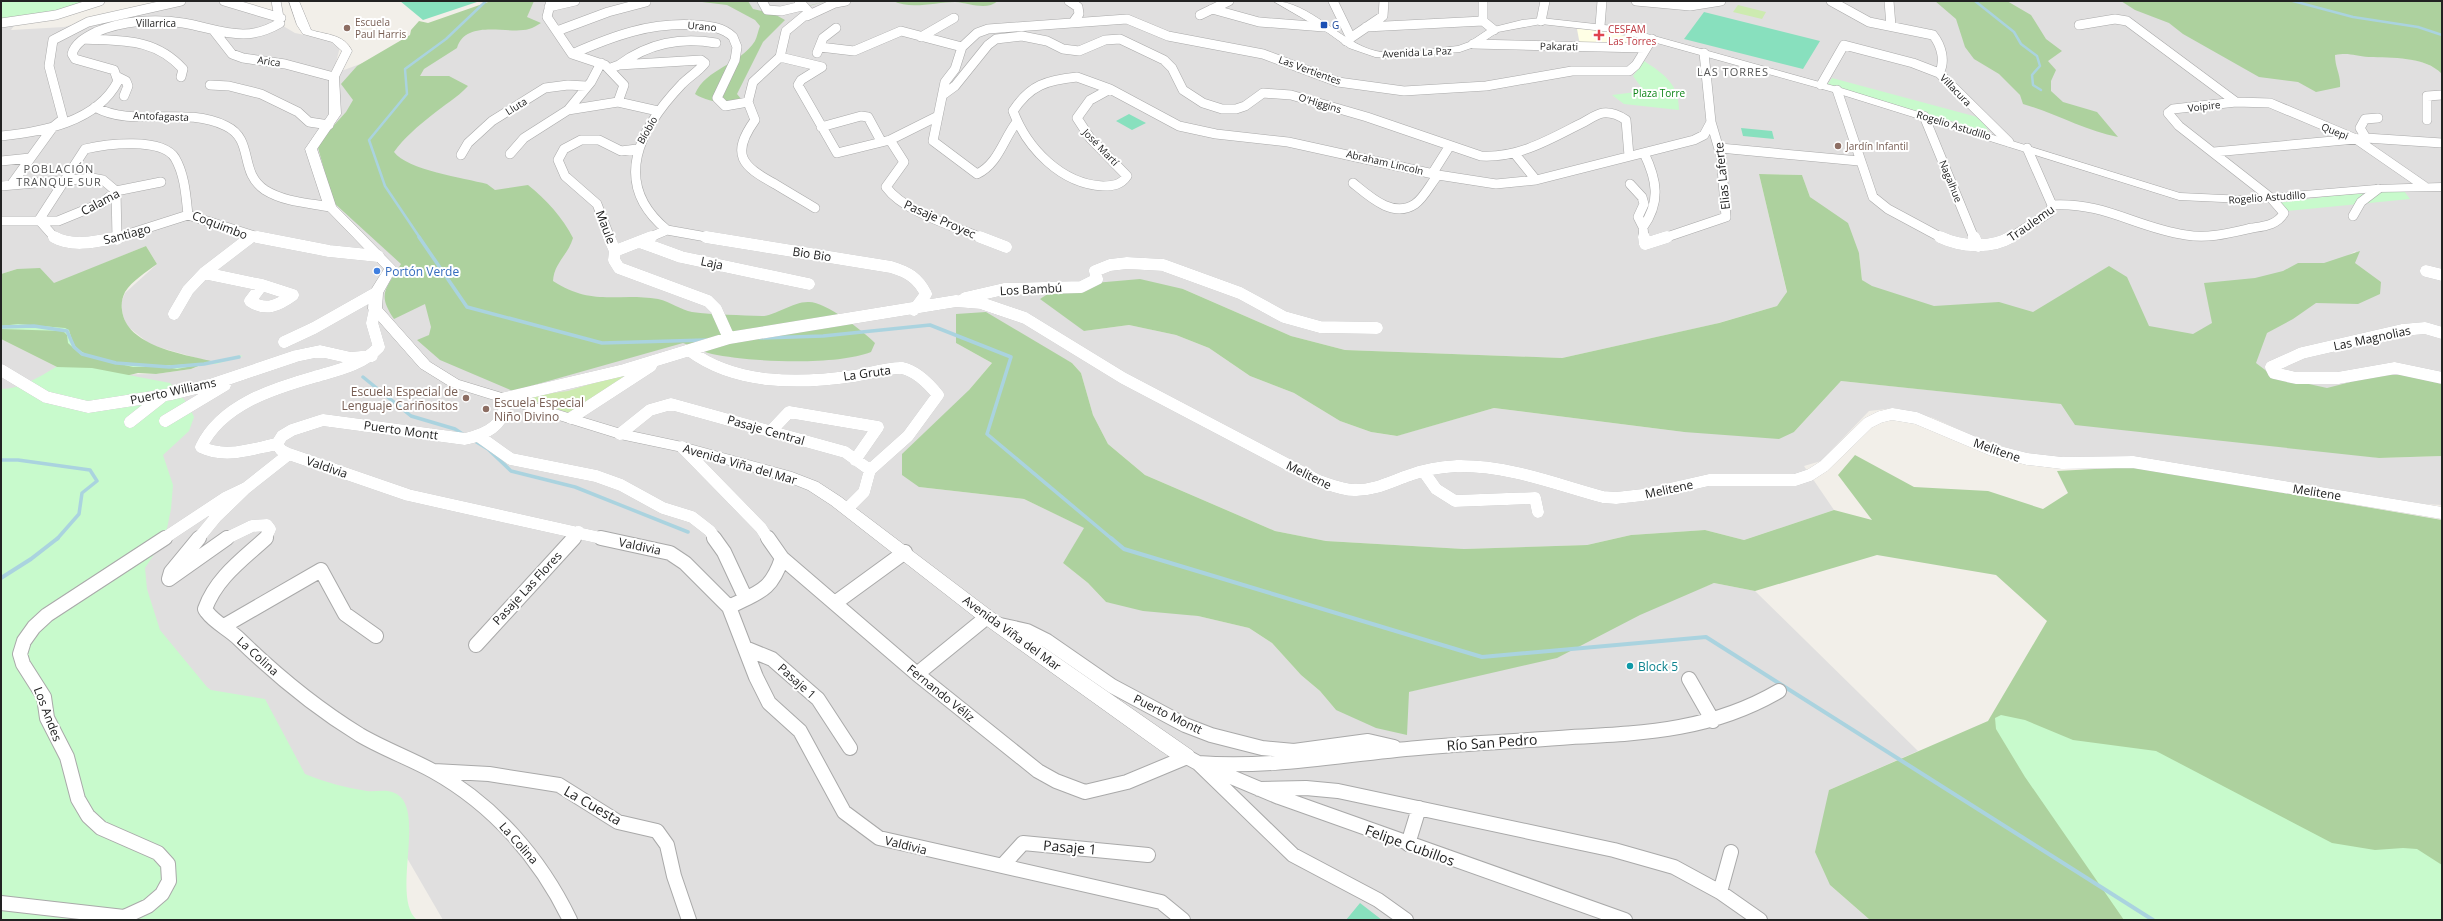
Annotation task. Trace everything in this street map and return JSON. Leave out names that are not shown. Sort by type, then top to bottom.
[{"type":"street","points":[[1,23],[56,15],[100,1]]},
{"type":"street","points":[[6,185],[30,158],[53,127],[63,119],[63,114],[49,66],[53,40],[62,33],[105,16],[152,9],[175,1]]},
{"type":"street","points":[[224,1],[281,18]]},
{"type":"street","points":[[276,1],[281,18]]},
{"type":"street","points":[[278,444],[224,454],[210,453],[202,447],[204,438],[213,427],[244,405],[290,384],[348,369],[372,356],[379,347],[371,321],[371,315],[375,309],[376,293],[391,268],[330,207],[319,168],[311,149],[329,125],[335,114],[334,77],[347,51],[346,46],[340,41],[306,32],[303,28],[297,5],[294,1]]},
{"type":"street","points":[[575,1],[550,4],[547,17],[572,54],[576,57],[601,63],[611,68],[624,85],[618,102]]},
{"type":"street","points":[[762,1],[764,7],[773,11],[800,3],[809,12],[807,16]]},
{"type":"street","points":[[815,208],[771,184],[750,170],[745,162],[741,147],[743,135],[755,120],[748,102],[749,91],[753,82],[780,57],[786,31],[792,24],[835,3],[846,1]]},
{"type":"street","points":[[1070,1],[1078,7],[1079,14],[1074,21]]},
{"type":"street","points":[[1200,15],[1228,1]]},
{"type":"street","name":"Avenida La Paz","points":[[1278,1],[1348,40],[1363,51],[1389,55],[1444,52],[1473,44]]},
{"type":"street","points":[[1333,1],[1346,24],[1348,40],[1383,16],[1384,1]]},
{"type":"street","points":[[1483,1],[1483,21]]},
{"type":"street","points":[[1541,21],[1545,1]]},
{"type":"street","points":[[1600,26],[1602,1]]},
{"type":"street","points":[[1637,1],[1696,5],[1721,1]]},
{"type":"street","points":[[1831,1],[1869,22],[1891,26],[1889,1]]},
{"type":"street","points":[[557,31],[608,12],[646,2]]},
{"type":"street","points":[[1212,9],[1259,22],[1324,27]]},
{"type":"street","name":"Villarrica","points":[[83,39],[108,28],[142,22],[176,22],[214,31],[256,32],[276,26],[280,23],[281,18]]},
{"type":"street","points":[[921,37],[954,18]]},
{"type":"street","name":"Las Vertientes","points":[[962,47],[977,33],[988,29],[1057,25],[1074,21],[1127,19],[1168,36],[1263,54],[1338,82],[1404,91],[1486,86],[1572,71],[1628,71],[1636,65],[1645,48],[1652,39]]},
{"type":"street","name":"Voipire","points":[[2079,25],[2123,20],[2236,102]]},
{"type":"street","points":[[1366,27],[1483,21],[1494,30]]},
{"type":"street","name":"Rogelio Astudillo","points":[[1473,44],[1494,30],[1522,23],[1541,21],[1600,26],[1821,85],[2179,196],[2221,200],[2271,198],[2424,186],[2442,187]]},
{"type":"street","name":"Urano","points":[[572,54],[620,33],[650,25],[667,23],[721,28],[733,36],[737,47],[736,60],[720,87],[717,98],[725,106],[748,102]]},
{"type":"street","name":"Villacura","points":[[1891,26],[1926,32],[1937,39],[1942,60],[1942,68],[1939,73],[2008,142]]},
{"type":"street","points":[[813,64],[823,38],[836,28]]},
{"type":"street","name":"Arica","points":[[214,31],[232,54],[243,58],[285,64],[334,77]]},
{"type":"street","points":[[820,47],[854,51],[901,31],[962,47],[955,69],[945,82],[944,94],[933,141],[948,151],[973,173],[977,174],[994,162],[1005,137],[1016,122]]},
{"type":"street","name":"O'Higgins","points":[[944,94],[955,86],[988,45],[996,39],[1022,36],[1047,41],[1063,49],[1079,51],[1105,40],[1120,39],[1164,60],[1172,68],[1184,90],[1203,103],[1222,109],[1236,109],[1263,93],[1279,92],[1367,117],[1449,147],[1487,157],[1516,154],[1541,144],[1603,113],[1618,115],[1626,120],[1629,156]]},
{"type":"street","points":[[124,96],[128,86],[126,81],[118,77],[110,68],[73,57],[73,49],[83,39],[147,44],[165,50],[183,69],[181,77]]},
{"type":"street","points":[[611,68],[619,65],[633,55],[662,43],[703,40],[716,42]]},
{"type":"street","name":"Pakarati","points":[[1473,44],[1645,48]]},
{"type":"street","points":[[1821,85],[1844,45],[1913,63],[1939,73]]},
{"type":"street","points":[[1704,53],[1711,122]]},
{"type":"street","points":[[780,57],[822,67],[801,80],[798,85],[832,149],[837,152],[886,140],[938,116]]},
{"type":"street","name":"Bíobío","points":[[619,65],[701,60],[705,63],[685,81],[658,111],[637,148],[635,187],[648,212],[667,230]]},
{"type":"street","points":[[510,154],[524,138],[568,110],[586,86],[592,82],[601,63]]},
{"type":"street","points":[[1,136],[24,135],[53,127],[95,107],[114,90],[118,77]]},
{"type":"street","name":"Abraham Lincoln","points":[[1016,122],[1013,111],[1018,101],[1036,87],[1054,79],[1077,77],[1110,89],[1179,126],[1345,152],[1435,174],[1496,184],[1536,180],[1694,140],[1704,135],[1711,122]]},
{"type":"street","points":[[210,85],[243,88],[266,96],[298,112],[309,122],[329,125]]},
{"type":"street","name":"Lluta","points":[[461,155],[468,143],[492,121],[545,88],[568,85],[586,86]]},
{"type":"street","name":"José Martí","points":[[1016,122],[1022,134],[1051,164],[1072,178],[1100,187],[1115,185],[1124,181],[1127,176],[1090,138],[1077,118],[1082,108],[1094,97],[1110,89]]},
{"type":"street","name":"Traulemu","points":[[1837,90],[1873,197],[1878,202],[1945,239],[1978,246],[2004,241],[2050,212],[2052,205],[2068,203],[2092,206],[2171,232],[2203,236],[2219,235],[2270,225],[2282,218],[2284,213],[2271,198]]},
{"type":"street","points":[[2427,120],[2427,96],[2442,95]]},
{"type":"street","points":[[568,110],[618,102],[658,111]]},
{"type":"street","name":"Voipire","points":[[2236,102],[2173,109],[2168,113],[2179,126],[2271,198]]},
{"type":"street","name":"Quepi","points":[[2236,102],[2270,103],[2356,139],[2424,186]]},
{"type":"street","name":"Antofagasta","points":[[95,107],[110,114],[183,115],[203,118],[226,126],[239,134],[243,142],[249,172],[261,187],[277,195],[330,207]]},
{"type":"street","points":[[821,127],[861,116],[868,117],[886,140]]},
{"type":"street","name":"Nagalhue","points":[[1924,116],[1978,246]]},
{"type":"street","points":[[2366,138],[2360,128],[2365,119],[2378,118]]},
{"type":"street","name":"Elias Laferte","points":[[1643,227],[1645,244],[1726,217],[1720,148],[1717,134],[1711,122]]},
{"type":"street","points":[[2214,152],[2366,138],[2442,143]]},
{"type":"street","name":"Maule","points":[[636,162],[621,151],[591,139],[570,144],[564,149],[558,160],[565,176],[597,204],[615,251],[612,257],[619,268],[708,301],[716,309],[729,338]]},
{"type":"street","name":"Pasaje Proyec","points":[[886,140],[904,162],[886,187],[894,198],[934,218],[1006,247]]},
{"type":"street","name":"Coquimbo","points":[[67,178],[85,149],[105,144],[156,145],[176,156],[183,178],[188,216],[251,237],[341,254],[378,256]]},
{"type":"street","points":[[1353,183],[1378,204],[1400,209],[1415,204],[1435,174],[1449,147]]},
{"type":"street","points":[[621,151],[637,148]]},
{"type":"street","points":[[1720,148],[1860,161]]},
{"type":"street","points":[[2026,148],[2052,205]]},
{"type":"street","points":[[1630,184],[1642,197],[1644,204],[1638,217],[1643,227],[1650,219],[1657,202],[1654,172],[1644,153]]},
{"type":"street","points":[[1516,154],[1536,180]]},
{"type":"street","points":[[1,161],[30,158]]},
{"type":"street","points":[[6,185],[67,178],[103,180],[116,191],[117,239]]},
{"type":"street","points":[[39,220],[67,178]]},
{"type":"street","name":"Calama","points":[[1,221],[58,221],[102,203],[116,191],[161,182]]},
{"type":"street","points":[[2353,216],[2362,202],[2378,189]]},
{"type":"street","name":"Santiago","points":[[39,220],[48,233],[59,240],[96,242],[117,239],[188,216]]},
{"type":"street","points":[[615,251],[667,230]]},
{"type":"street","name":"Bio Bio","points":[[667,230],[891,267],[915,276],[921,281],[926,294]]},
{"type":"street","points":[[174,314],[188,290],[204,273],[251,237]]},
{"type":"street","name":"Laja","points":[[640,242],[681,257],[789,276],[809,284]]},
{"type":"street","name":"Los Bambú","points":[[951,303],[1004,290],[1081,287],[1097,279],[1095,271],[1100,267],[1122,264],[1163,265],[1240,293],[1284,317],[1320,327],[1377,328]]},
{"type":"street","points":[[2426,271],[2442,275]]},
{"type":"street","points":[[204,273],[262,285],[294,295],[273,308],[255,305],[250,301],[252,296],[262,285]]},
{"type":"street","points":[[284,342],[314,328],[376,293]]},
{"type":"street","points":[[914,310],[926,294],[951,303]]},
{"type":"street","name":"Melitene","points":[[505,398],[560,387],[690,351],[729,338],[951,303],[991,304],[1024,316],[1121,378],[1328,485],[1348,490],[1369,490],[1441,467],[1472,467],[1516,472],[1603,497],[1626,498],[1707,480],[1794,480],[1814,474],[1825,467],[1873,418],[1883,414],[1897,414],[1913,417],[1993,451],[2030,462],[2082,464],[2133,462],[2442,513]]},
{"type":"street","name":"Avenida Viña del Mar","points":[[375,309],[425,365],[436,374],[454,383],[620,434],[682,447],[787,476],[813,486],[906,552],[993,621],[1167,745],[1192,760],[1293,855],[1378,900],[1406,920]]},
{"type":"street","name":"Las Magnolias","points":[[2442,333],[2413,328],[2302,353],[2270,367],[2274,373],[2296,378],[2338,378],[2395,368],[2442,378]]},
{"type":"street","name":"Puerto Williams","points":[[1,370],[46,398],[88,407],[164,395],[213,384],[296,356],[320,351],[351,358],[372,356]]},
{"type":"street","name":"La Gruta","points":[[690,351],[711,366],[758,378],[815,380],[900,368],[910,370],[930,385],[938,395],[930,410],[898,449],[870,470]]},
{"type":"street","points":[[571,418],[658,360]]},
{"type":"street","points":[[165,421],[247,372]]},
{"type":"street","points":[[130,422],[164,395]]},
{"type":"street","points":[[505,398],[508,410],[504,418],[494,428],[480,437],[511,459],[596,476],[621,485],[663,508],[692,517],[710,531],[724,552],[745,597]]},
{"type":"street","name":"Pasaje Central","points":[[620,434],[652,408],[660,404],[671,404],[845,452],[870,470]]},
{"type":"street","points":[[771,431],[789,412],[878,427],[855,460]]},
{"type":"street","name":"Puerto Montt","points":[[278,444],[282,436],[292,430],[322,420],[465,439],[480,437]]},
{"type":"street","name":"Valdivia","points":[[278,444],[281,450],[289,454],[408,495],[670,553],[684,563],[729,607],[756,677],[769,703],[800,731],[844,812],[878,838],[942,854],[1003,865],[1161,902],[1183,920]]},
{"type":"street","points":[[682,447],[761,528],[782,558],[776,577],[767,587],[745,597],[729,607]]},
{"type":"street","name":"Los Andes","points":[[1,902],[124,917],[148,906],[162,894],[169,881],[168,864],[158,853],[101,828],[88,816],[78,799],[67,757],[47,718],[44,697],[23,664],[20,654],[24,641],[34,627],[47,615],[148,551],[214,505],[246,488],[289,454]]},
{"type":"street","points":[[847,509],[864,492],[870,470]]},
{"type":"street","points":[[1424,472],[1436,489],[1455,501],[1535,498],[1538,512]]},
{"type":"street","name":"La Colina","points":[[246,488],[212,522],[168,577],[170,580],[176,577],[205,551],[230,534],[250,526],[267,525],[270,529],[266,537],[215,588],[207,599],[205,609],[210,617],[224,626],[291,686],[336,720],[384,748],[434,772],[482,806],[524,847],[560,897],[570,920]]},
{"type":"street","name":"Pasaje Las Flores","points":[[476,645],[579,532]]},
{"type":"street","points":[[834,603],[906,552]]},
{"type":"street","name":"Fernando Véliz","points":[[782,558],[917,674],[1038,770],[1056,781],[1085,792],[1127,782],[1192,760]]},
{"type":"street","points":[[224,626],[321,570],[344,614],[376,636]]},
{"type":"street","points":[[917,674],[993,621]]},
{"type":"street","name":"Puerto Montt","points":[[993,621],[1027,631],[1047,640],[1112,686],[1185,725],[1211,735],[1262,748],[1294,751],[1368,740],[1401,749]]},
{"type":"street","name":"Pasaje 1","points":[[745,648],[772,659],[818,699],[850,748]]},
{"type":"street","points":[[1688,679],[1713,721]]},
{"type":"street","name":"Río San Pedro","points":[[1192,760],[1231,766],[1269,766],[1401,749],[1665,731],[1713,721],[1748,709],[1780,691]]},
{"type":"street","name":"Felipe Cubillos","points":[[1192,760],[1259,789],[1408,844],[1626,920]]},
{"type":"street","name":"La Cuesta","points":[[434,772],[489,774],[559,785],[618,822],[657,831],[667,845],[674,876],[689,920]]},
{"type":"street","points":[[1259,789],[1306,788],[1338,791],[1614,850],[1674,867],[1720,892],[1760,920]]},
{"type":"street","points":[[1408,844],[1419,808]]},
{"type":"street","name":"Pasaje 1","points":[[1003,865],[1023,843],[1148,855]]},
{"type":"street","points":[[1720,892],[1731,852]]},
{"type":"shaded area","points":[[164,1],[228,1],[273,20],[295,33],[329,40],[340,47],[333,74],[532,1],[1939,1],[2060,103],[2047,91],[2004,1],[2125,1],[2331,54],[2349,51],[2388,54],[2422,62],[2442,71],[2442,386],[2329,390],[2272,377],[2252,363],[2263,331],[2351,263],[2356,251],[2195,336],[2034,314],[1934,308],[1871,287],[1862,280],[1859,253],[1823,208],[1810,197],[1802,175],[1759,174],[1787,293],[1777,306],[1715,324],[1562,358],[1345,350],[1291,336],[1183,289],[1084,331],[1129,325],[1176,335],[1209,348],[1250,376],[1294,393],[1340,421],[1371,432],[1396,436],[1494,408],[1684,432],[1794,432],[1841,381],[2062,404],[2379,458],[2442,456],[2442,505],[2424,504],[2129,458],[2034,457],[1978,438],[1933,418],[1895,408],[1869,411],[1821,461],[1804,466],[1834,510],[1744,540],[1705,530],[1631,535],[1587,545],[1464,549],[1326,541],[1275,531],[1145,475],[1108,444],[1093,415],[1081,373],[1072,363],[1056,355],[956,343],[992,363],[969,390],[919,487],[1024,499],[1085,528],[1063,563],[1088,583],[1106,602],[1198,616],[1249,628],[1272,643],[1301,675],[1320,691],[1336,710],[1472,676],[1714,583],[1755,591],[1918,751],[1829,790],[1830,885],[1870,920],[443,920],[396,839],[118,655],[167,489],[1,423],[1,339],[73,375],[156,374],[191,369],[211,362],[151,345],[127,326],[123,316],[121,303],[125,293],[157,264],[146,246],[54,284],[17,269],[1,274],[1,25],[16,23],[11,30],[64,27]]},
{"type":"shaded area","name":"CESFAM Las Torres","points":[[1577,29],[1602,30],[1639,40],[1631,46],[1580,45]]},
{"type":"green space","points":[[1,1],[97,1],[55,14],[1,22]]},
{"type":"green space","points":[[400,1],[480,1],[423,20]]},
{"type":"green space","points":[[491,1],[534,1],[527,17],[541,23],[530,29],[478,30],[469,33],[462,39],[457,48],[424,69],[420,76],[449,76],[468,86],[455,98],[422,123],[394,152],[411,164],[451,176],[487,184],[495,190],[528,185],[554,209],[573,238],[571,244],[558,264],[553,281],[567,289],[593,296],[643,297],[658,299],[688,311],[700,313],[762,316],[773,314],[803,302],[816,303],[844,318],[875,343],[871,352],[856,356],[815,361],[769,361],[712,354],[683,343],[513,391],[440,360],[417,340],[429,335],[431,327],[425,304],[394,319],[386,303],[385,296],[388,285],[401,264],[333,202],[317,144],[346,112],[353,100],[341,84],[357,66],[410,35],[411,30],[419,21],[428,23]]},
{"type":"green space","points":[[694,1],[748,1],[753,9],[776,14],[827,1],[776,15],[785,20],[763,42],[737,94],[742,100],[737,102],[718,102],[695,94],[700,85],[707,78],[741,56],[749,49],[755,41],[760,26],[755,20],[727,5]]},
{"type":"green space","points":[[893,1],[998,1],[988,6],[978,6],[955,2],[908,5]]},
{"type":"green space","points":[[1935,1],[2007,1],[2031,15],[2046,39],[2062,51],[2048,61],[2056,70],[2051,81],[2051,91],[2063,102],[2097,112],[2118,137],[2094,131],[2023,104],[2020,95],[1999,74],[1974,59],[1965,47],[1956,19]]},
{"type":"green space","points":[[2121,1],[2442,1],[2442,74],[2427,64],[2407,59],[2340,54],[2335,55],[2340,79],[2340,87],[2316,92],[2298,82],[2259,77],[2183,34],[2169,23],[2135,10]]},
{"type":"green space","points":[[1738,5],[1766,12],[1762,19],[1733,12]]},
{"type":"green space","points":[[1704,12],[1820,41],[1803,69],[1684,39]]},
{"type":"green space","name":"Plaza Torre","points":[[1644,61],[1664,75],[1673,86],[1678,101],[1679,110],[1624,104],[1612,95],[1644,91],[1633,76]]},
{"type":"green space","points":[[1832,78],[1981,118],[1989,132],[1827,85]]},
{"type":"green space","points":[[1129,114],[1146,123],[1132,130],[1116,121]]},
{"type":"green space","points":[[1741,128],[1772,131],[1774,139],[1743,136]]},
{"type":"green space","points":[[1759,174],[1802,175],[1810,197],[1848,223],[1859,253],[1862,280],[1872,286],[1934,306],[1999,302],[2033,312],[2109,266],[2127,277],[2149,326],[2193,334],[2212,323],[2204,283],[2255,278],[2283,271],[2298,263],[2324,263],[2360,251],[2355,263],[2381,282],[2380,294],[2358,304],[2316,303],[2293,319],[2267,333],[2256,363],[2273,376],[2327,388],[2378,375],[2402,375],[2442,384],[2442,456],[2379,458],[2075,425],[2061,404],[1841,381],[1794,432],[1779,439],[1684,432],[1494,408],[1397,436],[1371,432],[1340,421],[1294,393],[1250,376],[1209,348],[1176,335],[1129,325],[1084,331],[1040,299],[1060,286],[1140,279],[1183,289],[1291,336],[1345,350],[1562,358],[1719,323],[1777,306],[1787,292]]},
{"type":"green space","points":[[2404,191],[2410,199],[2287,211],[2278,203],[2338,195]]},
{"type":"green space","points":[[146,246],[157,264],[135,280],[125,292],[122,299],[122,310],[126,322],[134,332],[145,340],[158,346],[211,361],[191,369],[156,374],[138,373],[104,381],[73,375],[1,339],[1,274],[17,269],[40,268],[54,283]]},
{"type":"green space","points":[[986,312],[1072,363],[1081,373],[1093,415],[1108,444],[1145,475],[1275,531],[1326,541],[1464,549],[1587,545],[1631,535],[1705,530],[1744,540],[1834,510],[1872,520],[1838,475],[1855,455],[1914,487],[1988,491],[2043,509],[2068,493],[2057,471],[2132,467],[2442,520],[2442,920],[1870,920],[1830,885],[1815,852],[1829,790],[1988,721],[2047,621],[1996,575],[1877,555],[1755,591],[1714,583],[1640,615],[1557,658],[1409,692],[1407,735],[1376,728],[1336,710],[1320,691],[1301,675],[1272,643],[1249,628],[1198,616],[1143,611],[1106,602],[1088,583],[1063,563],[1084,528],[1024,499],[919,487],[902,475],[902,454],[969,390],[992,363],[956,343],[956,314]]},
{"type":"green space","points":[[18,324],[65,328],[69,330],[73,343],[78,349],[90,356],[107,361],[81,355],[68,343],[67,335],[63,331],[1,329],[1,326]]},
{"type":"green space","points":[[235,356],[243,356],[216,364],[202,364],[177,369],[166,367],[133,367],[107,361],[126,364],[168,365],[206,363],[220,361]]},
{"type":"green space","points":[[56,367],[92,368],[170,383],[188,404],[194,417],[189,431],[163,455],[173,485],[171,509],[165,538],[145,568],[147,589],[160,630],[211,690],[265,699],[305,774],[350,788],[367,791],[389,791],[403,800],[408,813],[409,831],[407,892],[409,908],[417,920],[1,920],[1,389],[23,385]]},
{"type":"green space","points":[[641,368],[571,414],[523,397],[568,391]]},
{"type":"green space","points":[[2001,715],[2025,720],[2073,740],[2156,751],[2332,843],[2375,850],[2403,848],[2417,849],[2442,865],[2442,920],[2124,920],[2025,777],[1996,729],[1995,718]]},
{"type":"green space","points":[[1360,903],[1382,920],[1346,920]]},
{"type":"waterway","points":[[420,238],[385,186],[369,140],[407,94],[405,69],[446,39],[486,1]]},
{"type":"waterway","points":[[1975,1],[2014,32],[2021,44],[2037,56],[2040,66],[2032,75],[2033,85],[2041,90]]},
{"type":"waterway","points":[[2293,1],[2353,17],[2418,27],[2442,35]]},
{"type":"waterway","points":[[419,237],[467,307],[602,343],[706,340]]},
{"type":"waterway","points":[[760,338],[823,336],[930,325],[1011,357],[987,434],[1112,539]]},
{"type":"waterway","points":[[1,327],[34,326],[67,331],[74,347],[82,354],[116,363],[169,367],[204,364],[239,357]]},
{"type":"waterway","points":[[363,377],[411,416],[455,429],[464,435]]},
{"type":"waterway","points":[[475,441],[488,449],[511,471],[575,487],[688,532]]},
{"type":"waterway","points":[[1,460],[18,460],[90,470],[97,481],[82,493],[79,514],[58,538]]},
{"type":"waterway","points":[[1,578],[31,559],[58,538]]},
{"type":"waterway","points":[[1111,538],[1124,549],[1482,657],[1706,637],[2153,920]]},
{"type":"place","name":"G","points":[[1324,25]]},
{"type":"place","name":"Escuela Paul Harris","points":[[347,28]]},
{"type":"place","name":"CESFAM Las Torres","points":[[1599,35]]},
{"type":"place","name":"Jardín Infantil","points":[[1838,146]]},
{"type":"place","name":"Portón Verde","points":[[377,271]]},
{"type":"place","name":"Escuela Especial de Lenguaje Cariñositos","points":[[466,398]]},
{"type":"place","name":"Escuela Especial Niño Divino","points":[[486,409]]},
{"type":"place","name":"Block 5","points":[[1630,666]]},
{"type":"district","name":"LAS TORRES","points":[[1733,71]]},
{"type":"district","name":"POBLACIÓN TRANQUE SUR","points":[[59,174]]}]
